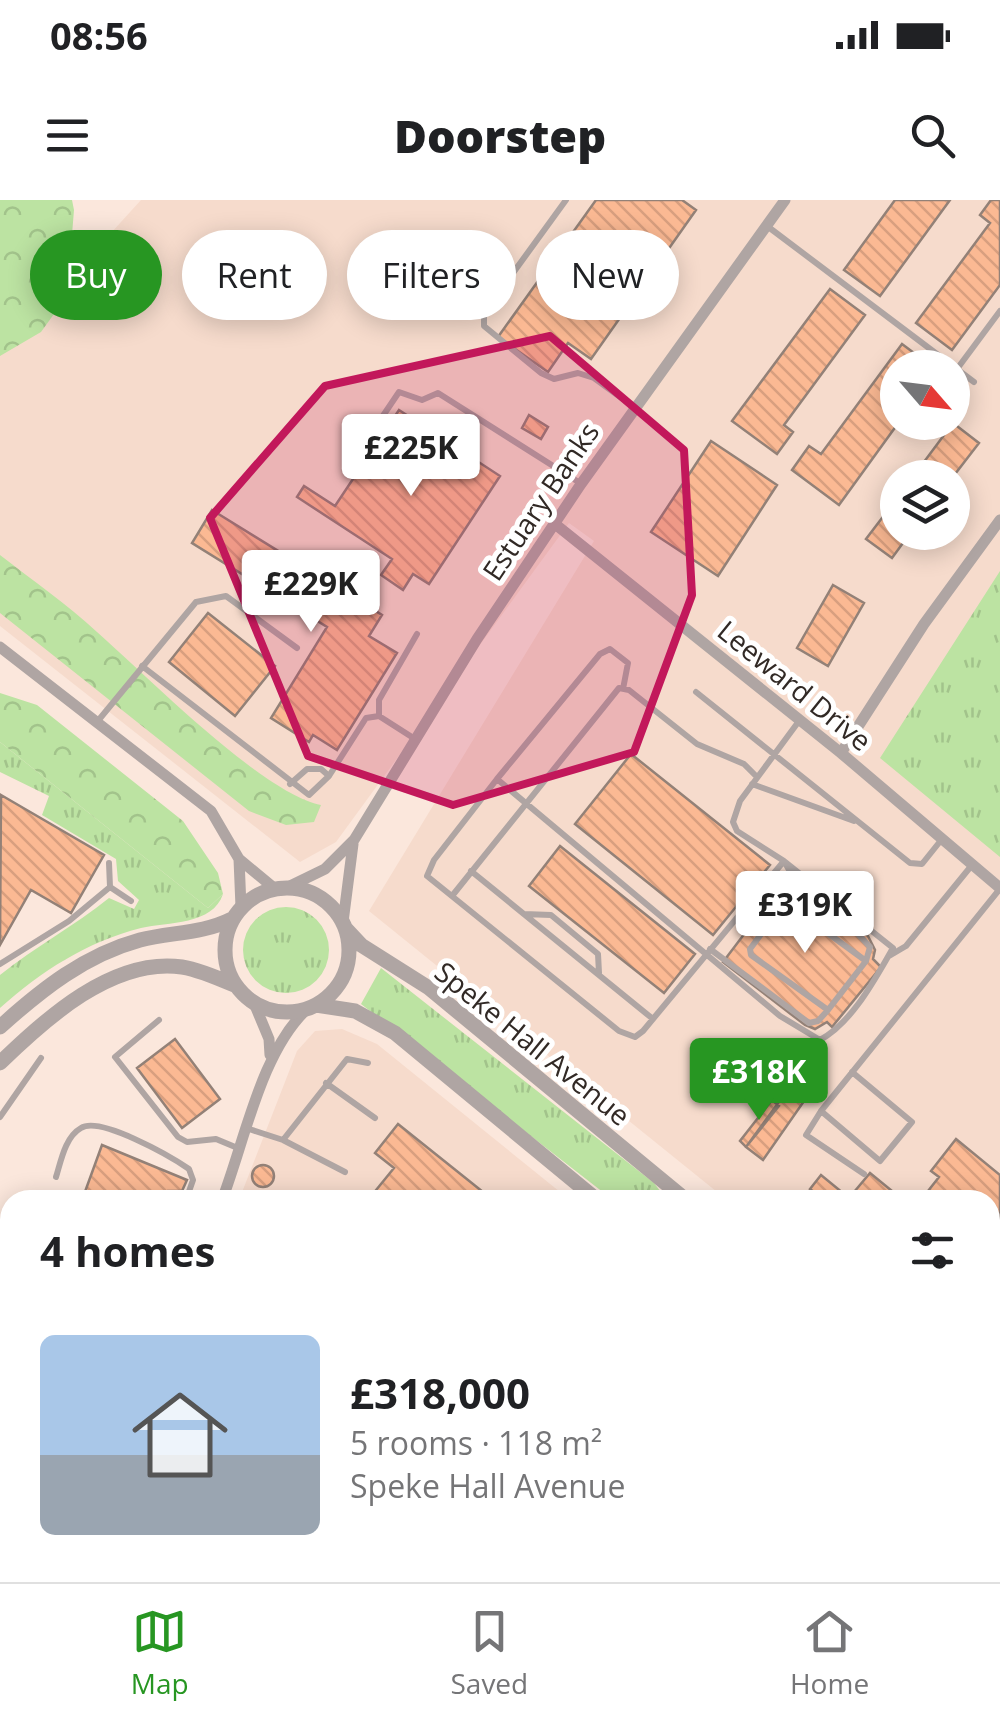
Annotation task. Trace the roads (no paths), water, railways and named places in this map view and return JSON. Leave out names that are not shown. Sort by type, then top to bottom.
[{"type":"street","name":"Estuary Banks","points":[[281,888],[325,869],[354,840],[634,406],[785,200]]},
{"type":"street","points":[[841,753],[924,624],[1000,520]]},
{"type":"street","name":"Leeward Drive","points":[[555,524],[841,753],[1000,888]]},
{"type":"street","points":[[0,648],[210,812],[239,859],[281,888],[319,896],[344,925],[346,967],[338,985],[291,1024],[270,1060],[226,1190]]},
{"type":"street","name":"Estuary Banks","points":[[344,925],[354,840]]},
{"type":"street","points":[[234,985],[224,950],[236,913],[239,859]]},
{"type":"street","points":[[0,1026],[56,980],[112,950],[142,940],[211,929],[281,888]]},
{"type":"street","name":"Speke Hall Avenue","points":[[344,925],[361,945],[429,988],[668,1190]]},
{"type":"street","points":[[0,1063],[57,1012],[118,978],[167,966],[204,972],[234,985],[254,1003],[269,1039],[270,1060]]},
{"type":"street","points":[[254,1003],[289,1012],[312,1007],[355,1011],[395,1033],[585,1190]]},
{"type":"lane","points":[[566,200],[484,313],[484,326],[542,373],[554,379],[578,374],[594,378],[634,406]]},
{"type":"lane","points":[[766,225],[932,350]]},
{"type":"lane","points":[[970,351],[1000,311]]},
{"type":"lane","points":[[970,379],[974,382]]},
{"type":"lane","points":[[366,441],[399,392],[422,400],[438,393],[448,395],[582,484]]},
{"type":"lane","points":[[97,723],[196,602],[226,596],[297,648]]},
{"type":"lane","points":[[380,716],[379,700],[417,634]]},
{"type":"lane","points":[[452,896],[602,706],[623,689],[628,664],[610,648],[600,654],[497,780],[426,876],[627,1037],[643,1031],[784,861]]},
{"type":"lane","points":[[142,666],[309,795],[330,776],[366,718],[380,716],[416,739]]},
{"type":"lane","points":[[623,689],[698,744],[744,764],[755,780],[860,824]]},
{"type":"lane","points":[[696,692],[917,866],[942,838]]},
{"type":"lane","points":[[497,780],[708,951],[780,1016],[820,1040],[857,1002],[888,962],[893,948],[784,861],[737,831],[733,822],[740,800],[800,720]]},
{"type":"lane","points":[[290,784],[307,769],[320,769],[330,776]]},
{"type":"lane","points":[[708,951],[809,1024],[818,1022],[866,962],[870,948],[864,938],[797,884],[784,861]]},
{"type":"lane","points":[[109,863],[110,887]]},
{"type":"lane","points":[[888,956],[906,946],[972,864]]},
{"type":"lane","points":[[471,871],[653,1019]]},
{"type":"lane","points":[[110,887],[131,901]]},
{"type":"lane","points":[[0,964],[69,921],[110,887]]},
{"type":"lane","points":[[864,1174],[806,1134],[1000,888]]},
{"type":"lane","points":[[828,1010],[751,955],[750,950],[783,905],[795,907],[866,962]]},
{"type":"lane","points":[[523,914],[551,915],[598,954],[598,974]]},
{"type":"lane","points":[[159,1020],[115,1057],[178,1137],[188,1142],[216,1139],[241,1149]]},
{"type":"lane","points":[[0,1117],[41,1058]]},
{"type":"lane","points":[[283,1140],[347,1059],[368,1063]]},
{"type":"lane","points":[[821,1112],[880,1161],[912,1122],[852,1072]]},
{"type":"lane","points":[[326,1083],[375,1118]]},
{"type":"lane","points":[[56,1177],[66,1146],[80,1128],[100,1124],[188,1169],[193,1180],[190,1190]]},
{"type":"lane","points":[[249,1128],[283,1140],[344,1172]]}]
